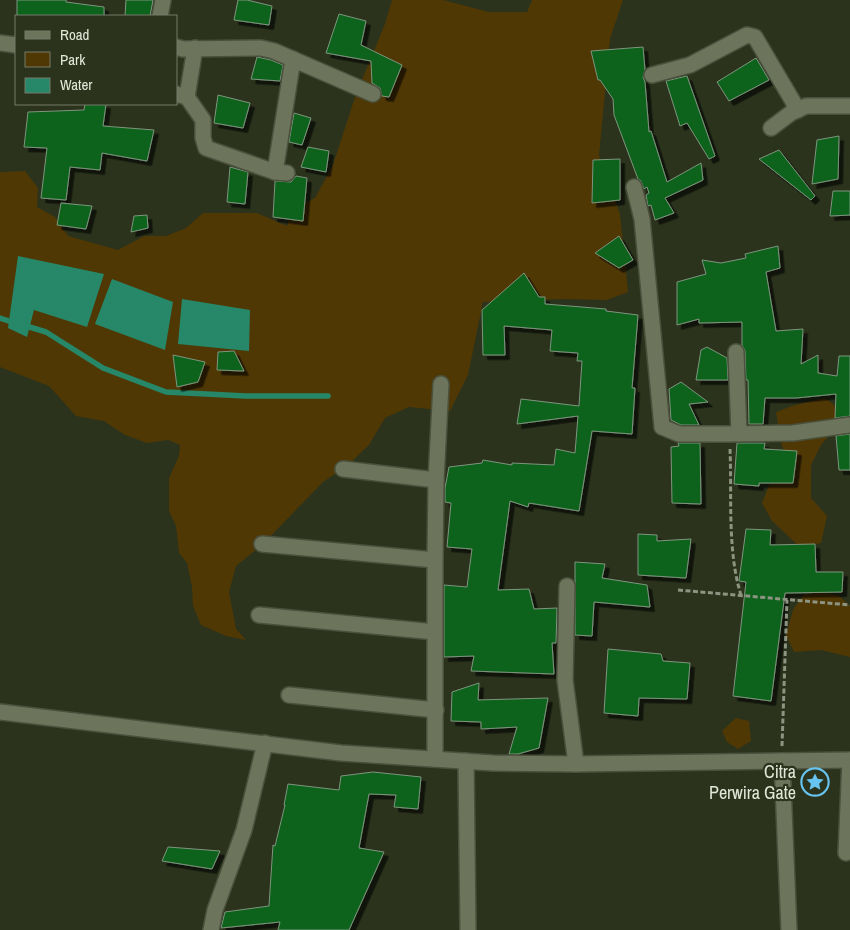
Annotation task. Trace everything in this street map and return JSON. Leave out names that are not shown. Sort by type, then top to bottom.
[{"type":"street","points":[[160,15],[163,0]]},
{"type":"street","points":[[652,75],[690,65],[747,35],[755,37],[798,110]]},
{"type":"street","points":[[0,43],[15,46]]},
{"type":"street","points":[[178,48],[261,48],[293,59],[373,94]]},
{"type":"street","points":[[195,48],[182,96],[203,120],[203,138],[206,148],[281,172],[293,59]]},
{"type":"street","points":[[771,128],[806,106],[850,106]]},
{"type":"street","points":[[634,187],[642,219],[662,427],[679,434],[734,434],[793,433],[850,425]]},
{"type":"street","points":[[734,434],[736,352]]},
{"type":"street","points":[[435,759],[434,560],[441,384]]},
{"type":"street","points":[[343,469],[436,480]]},
{"type":"street","points":[[262,544],[434,560]]},
{"type":"street","points":[[567,586],[565,680],[576,764]]},
{"type":"street","points":[[259,615],[435,632]]},
{"type":"street","points":[[289,695],[436,710]]},
{"type":"street","points":[[0,712],[341,753],[466,761],[576,764],[850,760],[846,853]]},
{"type":"street","points":[[211,930],[215,910],[244,830],[265,743]]},
{"type":"street","points":[[466,761],[468,930]]},
{"type":"street","points":[[782,762],[789,930]]},
{"type":"path","points":[[734,434],[731,515],[737,581],[741,595]]},
{"type":"path","points":[[678,590],[850,605]]},
{"type":"path","points":[[782,762],[787,600]]},
{"type":"green space","points":[[392,0],[443,0],[489,12],[527,12],[532,0],[623,0],[610,39],[599,155],[620,214],[628,292],[607,300],[564,299],[483,302],[468,375],[450,411],[409,407],[385,418],[369,445],[347,466],[323,482],[263,544],[236,566],[229,592],[236,629],[246,640],[226,636],[201,625],[193,606],[192,587],[187,563],[179,553],[176,526],[169,511],[169,478],[179,456],[180,445],[168,440],[147,443],[125,435],[104,421],[76,416],[49,386],[0,367],[0,172],[25,171],[38,188],[37,207],[55,217],[68,236],[118,250],[144,236],[166,236],[186,228],[203,213],[257,213],[287,226],[293,208],[315,198],[333,165],[356,94],[385,24]]},
{"type":"green space","points":[[825,398],[847,415],[821,445],[811,465],[811,498],[827,516],[821,543],[800,547],[772,521],[762,503],[770,483],[788,464],[781,442],[776,412],[795,405]]},
{"type":"green space","points":[[824,592],[839,596],[850,606],[850,657],[821,650],[794,652],[786,635],[793,610],[804,594]]},
{"type":"green space","points":[[736,718],[749,721],[751,741],[738,749],[727,742],[722,731]]},
{"type":"water","points":[[18,256],[104,274],[87,327],[34,310],[27,337],[8,328]]},
{"type":"water","points":[[112,279],[173,302],[165,350],[95,324]]},
{"type":"water","points":[[182,299],[250,310],[249,351],[178,344]]},
{"type":"building","points":[[17,0],[66,0],[66,2],[104,7],[104,15],[17,15]]},
{"type":"building","points":[[126,0],[153,0],[150,15],[125,15]]},
{"type":"building","points":[[238,0],[247,0],[272,6],[269,25],[234,20]]},
{"type":"building","points":[[339,14],[366,21],[361,45],[402,65],[389,97],[382,96],[380,88],[372,83],[371,61],[326,53]]},
{"type":"building","points":[[643,47],[645,70],[643,77],[649,132],[651,131],[667,182],[701,163],[703,180],[665,198],[674,213],[655,220],[651,205],[648,206],[646,195],[649,193],[647,187],[644,189],[641,181],[638,179],[614,115],[613,99],[600,80],[598,80],[591,51]]},
{"type":"building","points":[[257,57],[283,65],[280,81],[251,79]]},
{"type":"building","points":[[756,58],[769,80],[729,101],[717,82]]},
{"type":"building","points":[[687,76],[715,156],[709,159],[687,123],[680,126],[666,81]]},
{"type":"building","points":[[218,95],[250,103],[243,128],[214,123]]},
{"type":"building","points":[[85,105],[106,105],[103,126],[154,130],[147,161],[102,153],[100,170],[70,167],[66,200],[41,198],[47,148],[24,147],[28,112],[84,110]]},
{"type":"building","points":[[294,113],[311,118],[302,145],[289,142]]},
{"type":"building","points":[[839,136],[838,179],[812,184],[817,140]]},
{"type":"building","points":[[308,147],[329,151],[326,172],[301,167]]},
{"type":"building","points":[[779,150],[815,196],[811,200],[759,159]]},
{"type":"building","points":[[620,159],[620,200],[592,203],[593,160]]},
{"type":"building","points":[[230,167],[248,172],[245,204],[227,202]]},
{"type":"building","points":[[296,176],[307,178],[303,221],[273,217],[275,181],[291,182]]},
{"type":"building","points":[[833,191],[850,191],[850,215],[830,216]]},
{"type":"building","points":[[61,203],[92,206],[86,229],[57,225]]},
{"type":"building","points":[[147,215],[148,228],[131,232],[134,216]]},
{"type":"building","points":[[619,236],[633,260],[619,268],[595,253]]},
{"type":"building","points":[[778,246],[780,268],[766,272],[776,331],[803,329],[801,364],[818,355],[818,373],[837,376],[839,356],[850,356],[850,416],[835,418],[836,394],[796,398],[765,398],[763,424],[749,424],[748,380],[746,380],[745,351],[742,345],[742,322],[699,323],[699,319],[677,325],[677,282],[706,274],[702,260],[721,263],[746,258],[745,254]]},
{"type":"building","points":[[524,273],[539,297],[545,297],[545,304],[606,309],[606,311],[638,315],[632,388],[635,388],[632,434],[592,431],[579,511],[529,503],[528,507],[510,501],[498,590],[529,589],[534,609],[557,608],[556,643],[552,643],[554,674],[471,671],[474,656],[444,657],[444,585],[467,587],[472,549],[447,547],[451,503],[445,502],[445,488],[449,467],[482,463],[483,460],[512,465],[512,463],[554,465],[556,449],[575,453],[578,416],[517,424],[521,399],[579,406],[582,361],[577,361],[578,353],[550,351],[552,330],[504,326],[505,355],[483,355],[482,310]]},
{"type":"building","points":[[707,347],[727,358],[728,380],[696,380],[701,350]]},
{"type":"building","points":[[234,351],[244,371],[217,370],[218,352]]},
{"type":"building","points":[[173,355],[205,362],[198,382],[177,387]]},
{"type":"building","points":[[681,382],[708,402],[689,404],[699,425],[681,425],[671,420],[669,389]]},
{"type":"building","points":[[850,434],[850,470],[839,470],[836,436]]},
{"type":"building","points":[[678,443],[700,443],[701,504],[672,503],[671,447],[679,446]]},
{"type":"building","points":[[737,443],[765,443],[764,449],[797,451],[793,483],[759,483],[759,486],[734,484]]},
{"type":"building","points":[[746,529],[771,530],[770,545],[815,544],[816,572],[843,572],[842,592],[785,593],[771,701],[733,696],[746,582],[739,581]]},
{"type":"building","points":[[638,534],[657,535],[657,541],[691,539],[686,578],[638,575]]},
{"type":"building","points":[[575,562],[605,564],[602,578],[647,585],[650,607],[594,602],[592,636],[575,635]]},
{"type":"building","points":[[608,649],[661,654],[663,661],[690,663],[687,699],[639,698],[638,716],[604,713]]},
{"type":"building","points":[[479,683],[478,700],[548,698],[539,748],[518,754],[509,754],[517,727],[481,729],[481,722],[451,721],[452,692]]},
{"type":"building","points":[[373,772],[421,777],[418,809],[394,807],[396,795],[369,794],[359,848],[384,852],[349,930],[278,930],[280,922],[221,928],[225,912],[269,906],[273,845],[275,846],[288,784],[339,790],[341,776]]},
{"type":"building","points":[[168,847],[220,851],[212,869],[162,861]]},
{"type":"waterway","points":[[0,318],[15,323]]},
{"type":"waterway","points":[[23,325],[46,332],[103,368],[166,392],[246,396],[328,396]]},
{"type":"place","name":"Citra Perwira Gate","points":[[815,782]]}]
